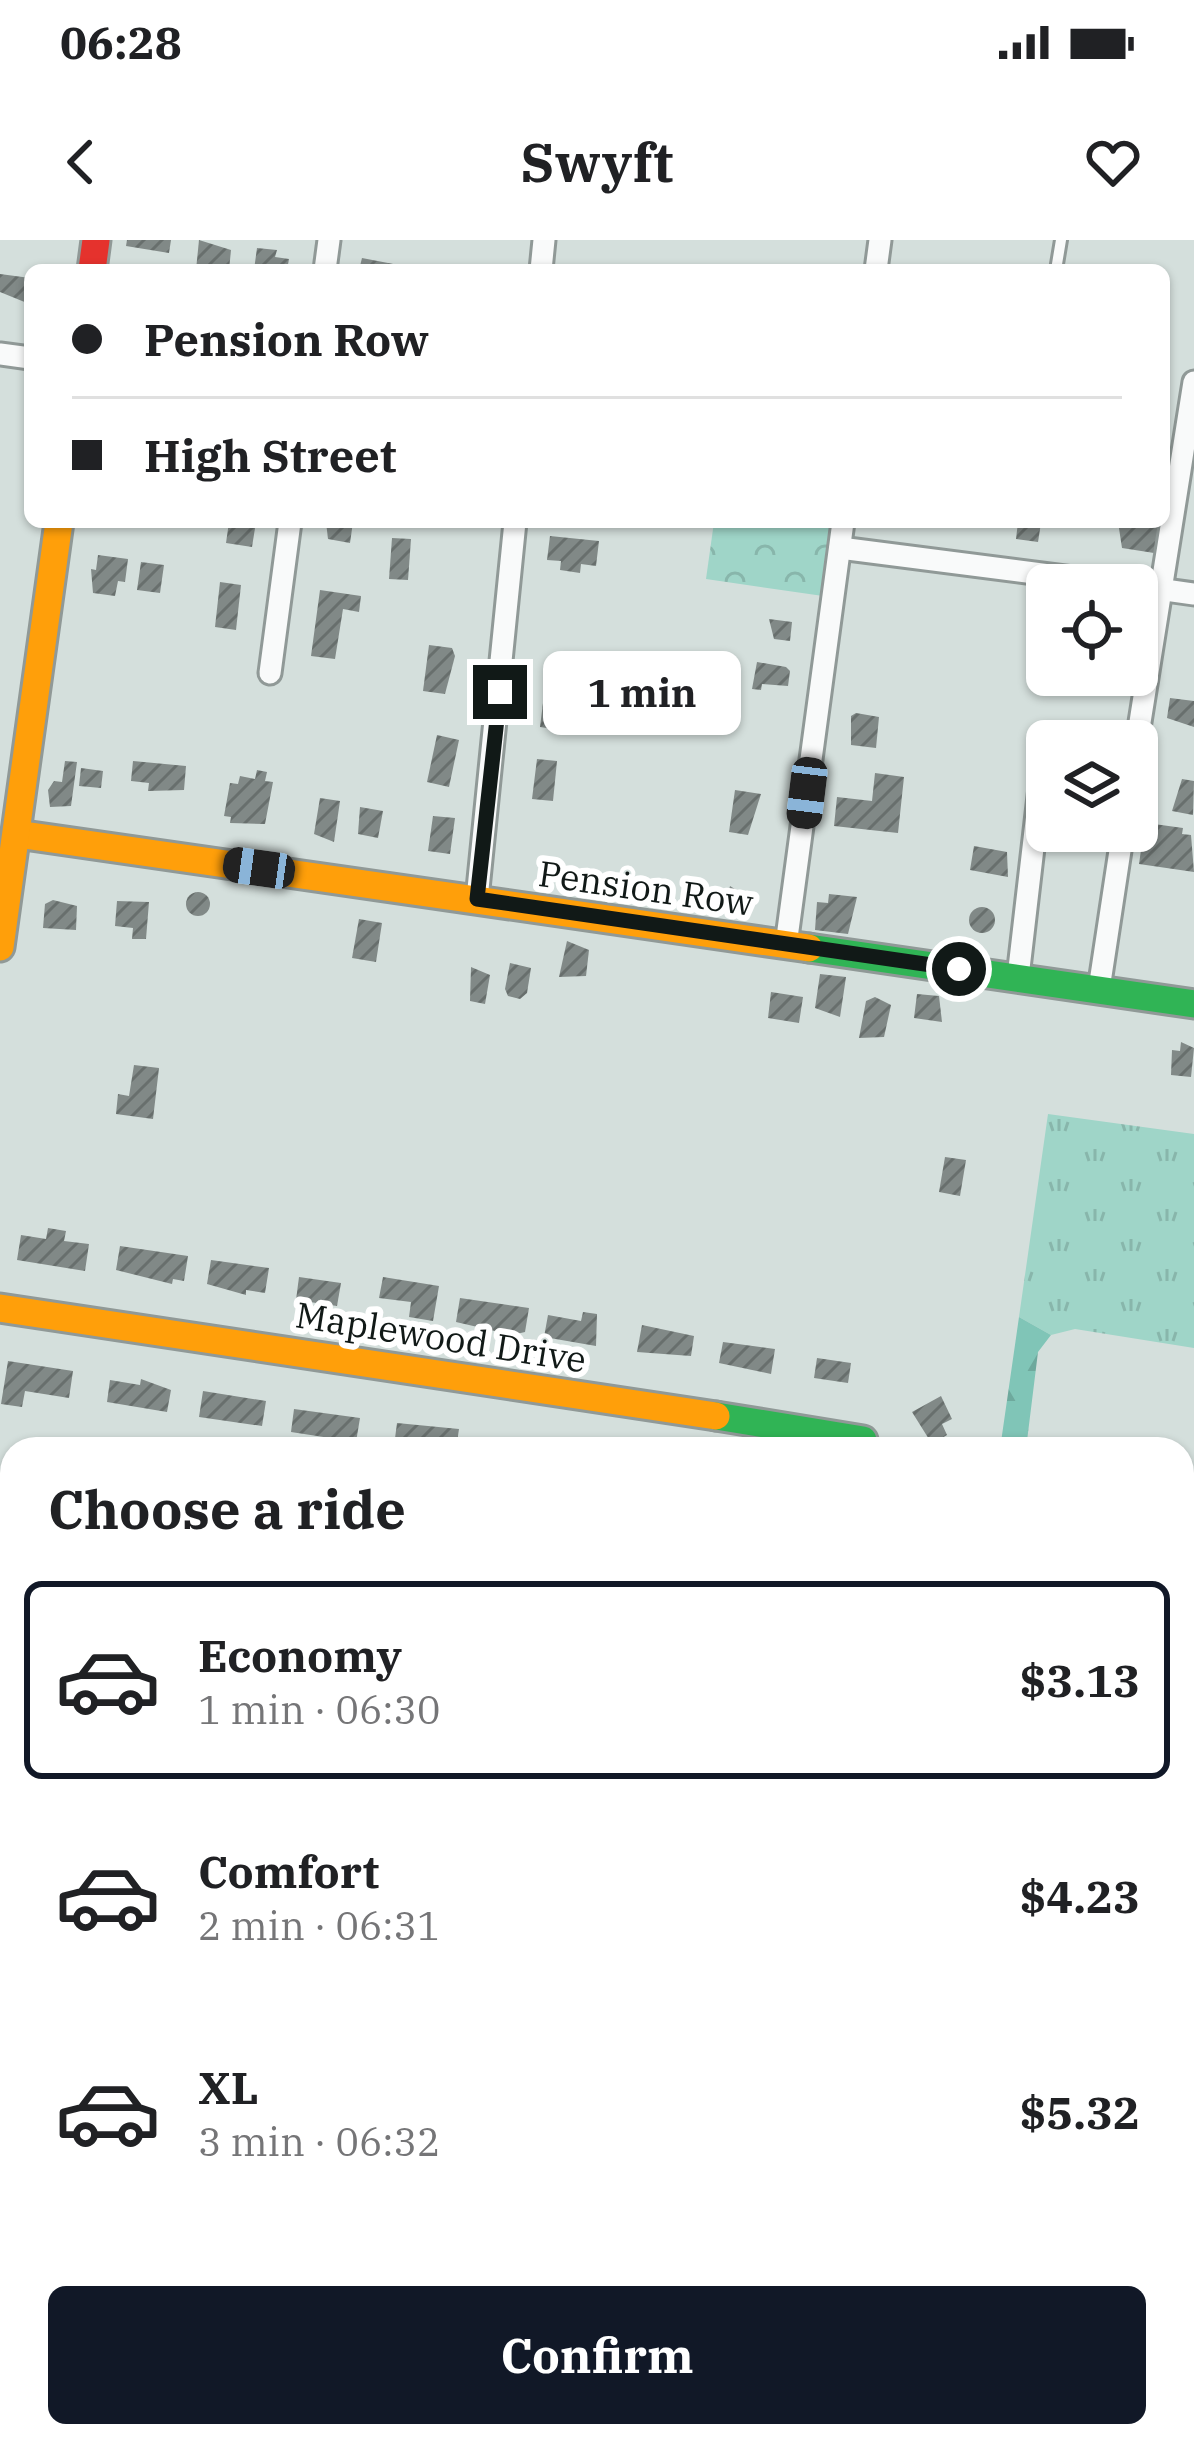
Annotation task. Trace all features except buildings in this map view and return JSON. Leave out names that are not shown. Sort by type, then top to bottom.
[{"type":"street","points":[[1140,720],[1194,382]]},
{"type":"street","points":[[0,947],[58,528]]},
{"type":"street","points":[[270,673],[289,528]]},
{"type":"street","points":[[477,899],[514,528]]},
{"type":"street","points":[[786,944],[842,528]]},
{"type":"street","points":[[840,548],[1026,572]]},
{"type":"street","points":[[1158,589],[1194,594]]},
{"type":"street","name":"Pension Row","points":[[17,834],[1194,1004]]},
{"type":"street","points":[[1018,977],[1033,852]]},
{"type":"street","points":[[1099,989],[1120,852]]},
{"type":"street","name":"Maplewood Drive","points":[[0,1308],[848,1437]]},
{"type":"green space","points":[[713,528],[832,528],[823,596],[706,579]]},
{"type":"green space","points":[[1048,1114],[1194,1134],[1194,1348],[1075,1329],[1051,1335],[1019,1317]]},
{"type":"green space","points":[[1019,1317],[1051,1335],[1038,1352],[1027,1437],[1002,1437]]},
{"type":"traffic: fast","points":[[809,948],[1194,1004]]},
{"type":"traffic: fast","points":[[716,1416],[845,1437]]},
{"type":"traffic: slow","points":[[0,947],[58,528]]},
{"type":"traffic: slow","points":[[17,834],[809,948]]},
{"type":"traffic: slow","points":[[0,1308],[716,1416]]},
{"type":"traffic: jam","points":[[93,264],[96,240]]},
{"type":"route","points":[[500,692],[477,899],[959,969]]}]
